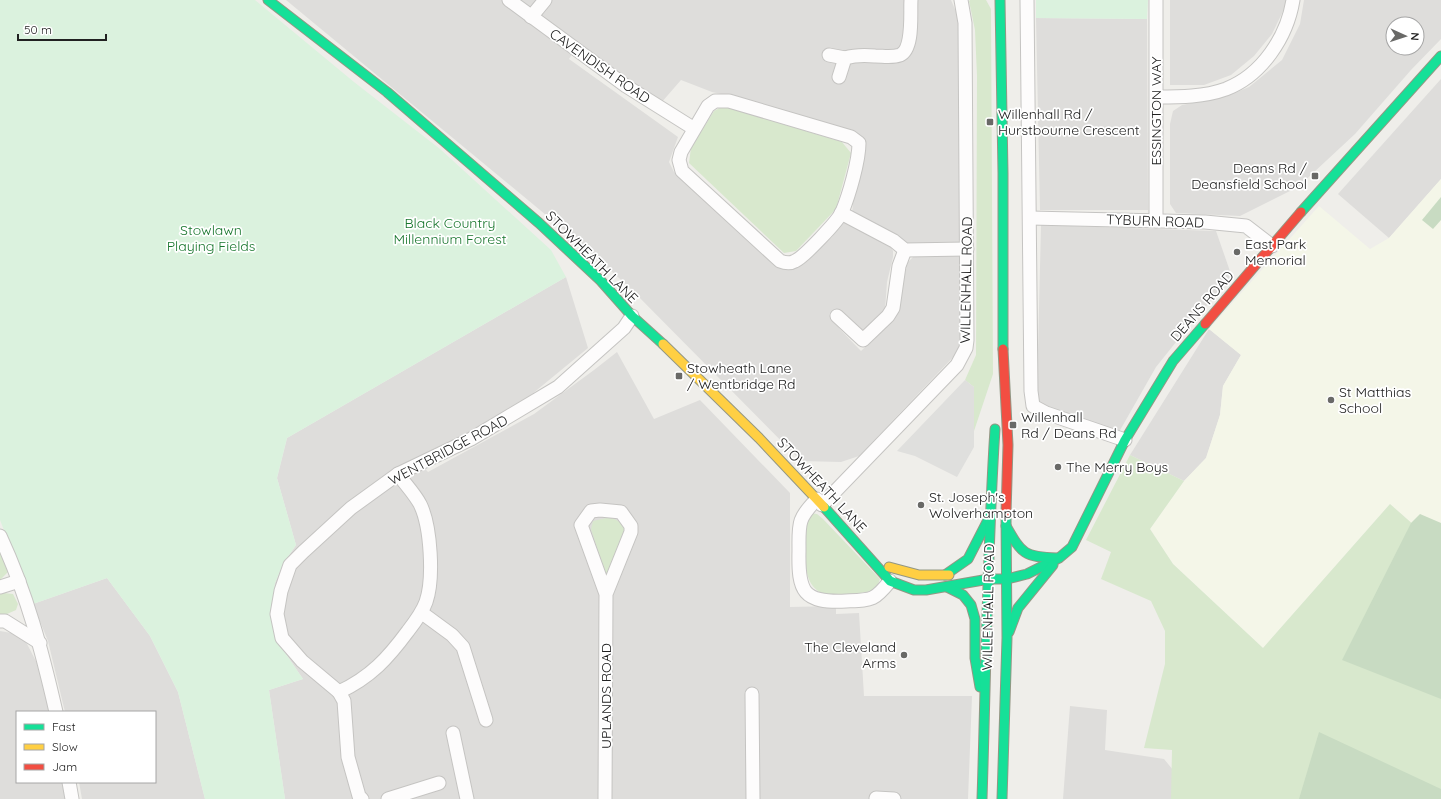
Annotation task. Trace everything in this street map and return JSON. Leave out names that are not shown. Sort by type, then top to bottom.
[{"type":"main road","name":"STOWHEATH LANE","points":[[268,0],[387,92],[539,223],[601,281],[632,316],[666,346],[759,438],[820,502],[890,580],[914,590],[947,587],[990,579],[1007,579]]},
{"type":"main road","name":"WILLENHALL ROAD","points":[[1000,0],[1004,172],[1004,368],[1008,445],[1006,526],[1007,638],[1002,799]]},
{"type":"main road","name":"DEANS ROAD","points":[[1007,579],[1027,574],[1059,558],[1072,547],[1125,440],[1173,361],[1272,246],[1441,56]]},
{"type":"main road","name":"WILLENHALL ROAD","points":[[982,799],[990,579],[989,518],[996,419],[1004,368]]},
{"type":"main road","name":"STOWHEATH LANE","points":[[945,575],[968,559],[989,518]]},
{"type":"main road","points":[[1006,526],[1020,549],[1030,557],[1059,558]]},
{"type":"main road","points":[[1007,638],[1018,608],[1059,558]]},
{"type":"main road","name":"STOWHEATH LANE","points":[[872,560],[910,575],[927,577],[973,574],[990,579]]},
{"type":"main road","points":[[947,587],[963,595],[971,605],[975,620],[975,658],[985,718]]},
{"type":"street","name":"CAVENDISH ROAD","points":[[509,0],[626,86],[693,128]]},
{"type":"street","points":[[531,17],[545,0]]},
{"type":"street","points":[[829,55],[845,58],[861,55],[890,56],[900,55],[906,51],[909,41],[911,0]]},
{"type":"street","name":"WILLENHALL ROAD","points":[[890,580],[876,596],[867,600],[827,602],[812,597],[803,589],[798,575],[800,521],[806,510],[820,502],[957,365],[962,356],[967,340],[965,23],[962,0]]},
{"type":"street","points":[[1027,0],[1031,391],[1034,406],[1046,414],[1125,440]]},
{"type":"street","name":"ESSINGTON WAY","points":[[1156,0],[1156,221]]},
{"type":"street","points":[[1157,97],[1182,97],[1212,93],[1237,84],[1260,65],[1279,41],[1290,15],[1293,0]]},
{"type":"street","points":[[839,77],[845,58]]},
{"type":"street","points":[[715,101],[729,101],[851,137],[858,143],[859,154],[841,213],[831,227],[796,261],[787,263],[780,261],[682,171],[679,160],[693,128],[708,106],[715,101]]},
{"type":"street","points":[[841,213],[894,241],[905,250],[967,249]]},
{"type":"street","name":"TYBURN ROAD","points":[[1030,218],[1156,221],[1246,226],[1272,246]]},
{"type":"street","points":[[838,316],[863,340],[888,316],[893,308],[899,266],[905,250]]},
{"type":"street","name":"WENTBRIDGE ROAD","points":[[339,692],[302,661],[282,638],[276,614],[281,591],[290,565],[351,508],[398,474],[471,439],[558,387],[624,328],[632,316]]},
{"type":"street","points":[[362,799],[359,796],[348,757],[344,701],[339,692],[353,685],[388,658],[422,613],[427,601],[430,577],[431,558],[428,534],[420,504],[398,474]]},
{"type":"street","name":"UPLANDS ROAD","points":[[605,799],[606,594],[581,525],[591,511],[600,510],[621,512],[630,526],[631,532],[606,594]]},
{"type":"street","points":[[0,536],[19,581],[40,643],[56,711]]},
{"type":"street","points":[[0,588],[19,581]]},
{"type":"street","points":[[422,613],[452,636],[463,647],[486,720]]},
{"type":"street","points":[[0,621],[5,621],[40,643]]},
{"type":"street","points":[[752,694],[753,799]]},
{"type":"street","points":[[454,733],[467,799]]},
{"type":"street","points":[[69,783],[72,799]]},
{"type":"street","points":[[388,799],[439,783]]},
{"type":"street","points":[[876,798],[894,799]]},
{"type":"shaded area","points":[[286,0],[951,0],[957,14],[960,44],[961,246],[907,244],[852,214],[853,203],[866,149],[865,142],[857,133],[744,99],[712,92],[681,80],[661,103],[578,45],[569,59],[678,137],[669,162],[674,172],[759,251],[786,269],[799,267],[832,237],[841,222],[846,220],[889,244],[893,251],[893,257],[887,282],[885,310],[864,332],[841,311],[832,321],[861,351],[892,321],[908,262],[915,255],[962,254],[962,337],[957,353],[859,456],[841,462],[801,461],[629,287],[581,244]]},
{"type":"shaded area","points":[[1170,0],[1287,0],[1287,3],[1272,34],[1254,56],[1231,75],[1204,85],[1170,85]]},
{"type":"shaded area","points":[[1304,0],[1441,0],[1441,39],[1425,56],[1425,16],[1385,16],[1385,56],[1425,56],[1355,134],[1298,187],[1240,216],[1176,213],[1170,204],[1170,124],[1173,111],[1182,105],[1227,96],[1249,87],[1282,60],[1300,24]]},
{"type":"shaded area","points":[[1036,18],[1147,19],[1148,210],[1040,210]]},
{"type":"shaded area","points":[[1441,79],[1441,179],[1389,238],[1338,194]]},
{"type":"shaded area","name":"St Matthias School","points":[[1441,179],[1441,549],[1390,504],[1263,648],[1173,564],[1150,529],[1184,481],[1206,458],[1220,415],[1223,386],[1241,355],[1209,329],[1319,206],[1370,249],[1389,238]]},
{"type":"shaded area","points":[[1041,225],[1216,231],[1232,277],[1192,322],[1156,367],[1119,432],[1045,406],[1039,401],[1037,392]]},
{"type":"shaded area","points":[[566,277],[588,348],[526,399],[418,461],[428,472],[534,414],[617,352],[654,419],[700,400],[790,493],[790,607],[836,606],[836,614],[859,613],[864,696],[972,696],[968,799],[285,799],[269,690],[303,679],[277,641],[271,612],[275,583],[283,564],[296,545],[277,478],[287,438]]},
{"type":"shaded area","points":[[1209,329],[1241,355],[1223,386],[1220,415],[1206,458],[1184,481],[1130,455]]},
{"type":"shaded area","points":[[965,380],[974,387],[974,447],[957,477],[915,456],[897,451]]},
{"type":"shaded area","points":[[107,578],[150,636],[178,692],[205,799],[82,799],[79,783],[156,783],[156,711],[65,711],[48,641],[33,604]]},
{"type":"shaded area","points":[[0,631],[17,634],[26,642],[40,669],[49,711],[16,711],[16,783],[65,783],[67,799],[0,799]]},
{"type":"shaded area","points":[[1070,706],[1107,710],[1105,750],[1164,759],[1173,770],[1172,799],[1063,799]]},
{"type":"green space","name":"Stowlawn Playing Fields","points":[[0,0],[255,0],[354,82],[440,149],[551,250],[566,277],[287,438],[277,478],[296,545],[283,564],[275,583],[271,612],[277,641],[303,679],[269,690],[285,799],[205,799],[178,692],[150,636],[107,578],[33,604],[0,520]]},
{"type":"green space","points":[[970,0],[986,0],[991,9],[993,374],[974,431],[974,387],[965,380],[976,355],[977,76],[975,30]]},
{"type":"green space","points":[[1036,0],[1148,0],[1147,19],[1036,18]]},
{"type":"green space","points":[[723,106],[842,142],[851,153],[836,209],[796,251],[784,253],[689,163],[691,148],[714,111]]},
{"type":"green space","points":[[1441,197],[1441,220],[1433,229],[1422,220]]},
{"type":"green space","points":[[1130,455],[1184,481],[1150,529],[1173,564],[1263,648],[1390,504],[1441,549],[1441,799],[1171,799],[1172,750],[1144,748],[1165,664],[1165,631],[1151,601],[1101,579],[1111,552],[1086,540]]},
{"type":"green space","points":[[810,513],[817,514],[823,519],[880,579],[876,590],[836,596],[817,590],[810,582],[806,570],[805,553],[807,522]]},
{"type":"green space","points":[[1420,514],[1441,523],[1441,699],[1342,660],[1411,523]]},
{"type":"green space","points":[[611,517],[625,525],[625,535],[606,576],[591,529],[593,521]]},
{"type":"green space","points":[[0,551],[8,572],[0,580]]},
{"type":"green space","points":[[0,594],[13,594],[18,604],[16,610],[7,614],[0,614]]},
{"type":"green space","points":[[1319,732],[1441,789],[1441,799],[1299,799]]},
{"type":"traffic: fast","points":[[268,0],[387,92],[539,223],[601,281],[632,316],[663,344]]},
{"type":"traffic: fast","points":[[1000,0],[1003,173],[1003,349]]},
{"type":"traffic: fast","points":[[1301,212],[1441,56]]},
{"type":"traffic: fast","points":[[824,507],[890,581],[914,590],[926,590],[989,579],[1007,579],[1027,574],[1059,558],[1072,547],[1125,440],[1173,361],[1205,324]]},
{"type":"traffic: fast","points":[[982,799],[988,568],[995,429]]},
{"type":"traffic: fast","points":[[1002,799],[1007,638],[1006,514]]},
{"type":"traffic: fast","points":[[945,575],[968,559],[989,518]]},
{"type":"traffic: fast","points":[[1006,526],[1016,543],[1025,552],[1037,557],[1057,558]]},
{"type":"traffic: fast","points":[[1009,632],[1018,608],[1053,565]]},
{"type":"traffic: fast","points":[[947,587],[963,595],[971,605],[975,619],[975,658],[980,687]]},
{"type":"traffic: slow","points":[[663,344],[759,438],[824,507]]},
{"type":"traffic: slow","points":[[889,567],[919,575],[949,575]]},
{"type":"traffic: jam","points":[[1205,324],[1301,212]]},
{"type":"traffic: jam","points":[[1003,349],[1008,445],[1006,514]]},
{"type":"place","name":"Willenhall Rd / Hurstbourne Crescent","points":[[990,122]]},
{"type":"place","name":"Deans Rd / Deansfield School","points":[[1315,176]]},
{"type":"place","name":"East Park Memorial","points":[[1237,252]]},
{"type":"place","name":"Stowheath Lane / Wentbridge Rd","points":[[679,376]]},
{"type":"place","name":"St Matthias School","points":[[1331,400]]},
{"type":"place","name":"Willenhall Rd / Deans Rd","points":[[1013,425]]},
{"type":"place","name":"The Merry Boys","points":[[1058,467]]},
{"type":"place","name":"St. Joseph's Wolverhampton","points":[[921,505]]},
{"type":"place","name":"The Cleveland Arms","points":[[904,655]]},
{"type":"park label","name":"Black Country Millennium Forest","points":[[450,232]]}]
